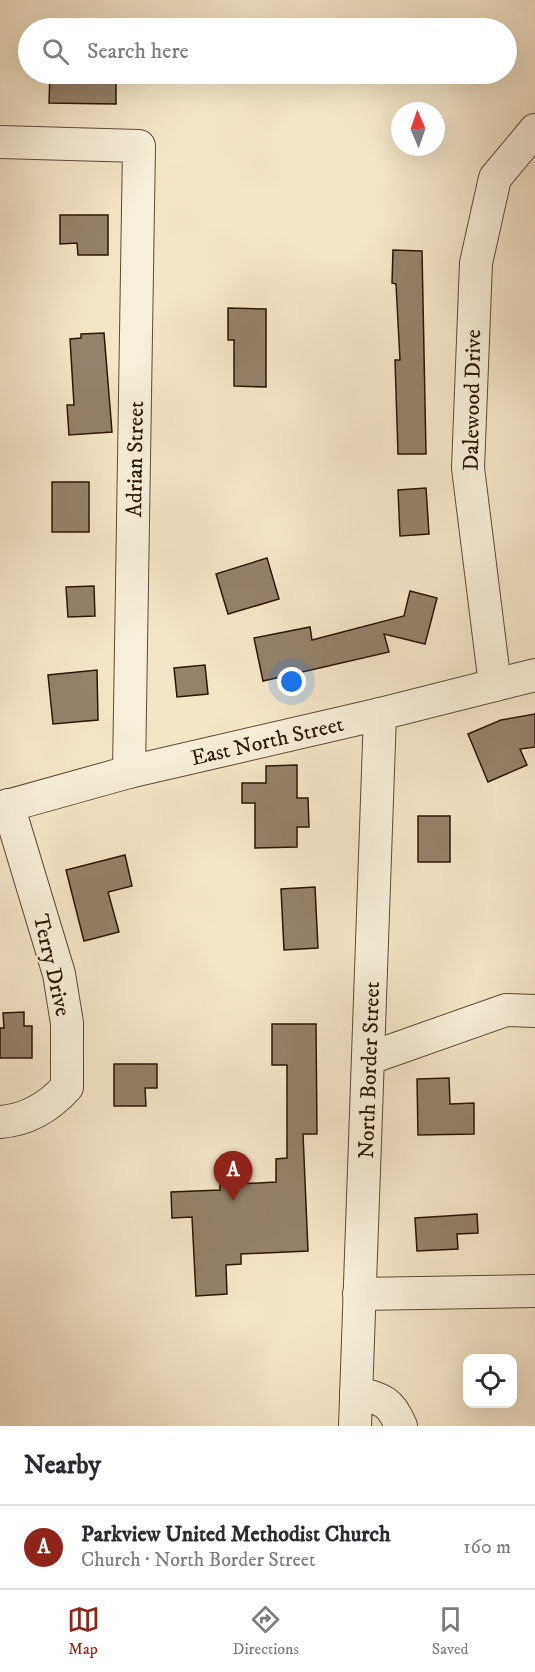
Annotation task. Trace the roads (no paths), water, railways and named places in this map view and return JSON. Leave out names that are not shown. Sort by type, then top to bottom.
[{"type":"street","name":"Dalewood Drive","points":[[495,685],[468,468],[476,263],[495,178],[535,130]]},
{"type":"street","name":"Adrian Street","points":[[0,142],[139,146],[129,772]]},
{"type":"street","name":"East North Street","points":[[4,807],[129,772],[380,714],[535,675]]},
{"type":"street","name":"North Border Street","points":[[355,1426],[370,1058],[380,714]]},
{"type":"street","name":"Terry Drive","points":[[0,1122],[14,1121],[50,1106],[67,1087],[67,1023],[59,974],[4,807]]},
{"type":"street","points":[[370,1058],[506,1010],[535,1011]]},
{"type":"street","points":[[359,1294],[535,1291]]},
{"type":"street","points":[[356,1393],[380,1399],[393,1407],[401,1426]]},
{"type":"place","name":"Parkview United Methodist Church","points":[[233,1201]]}]
